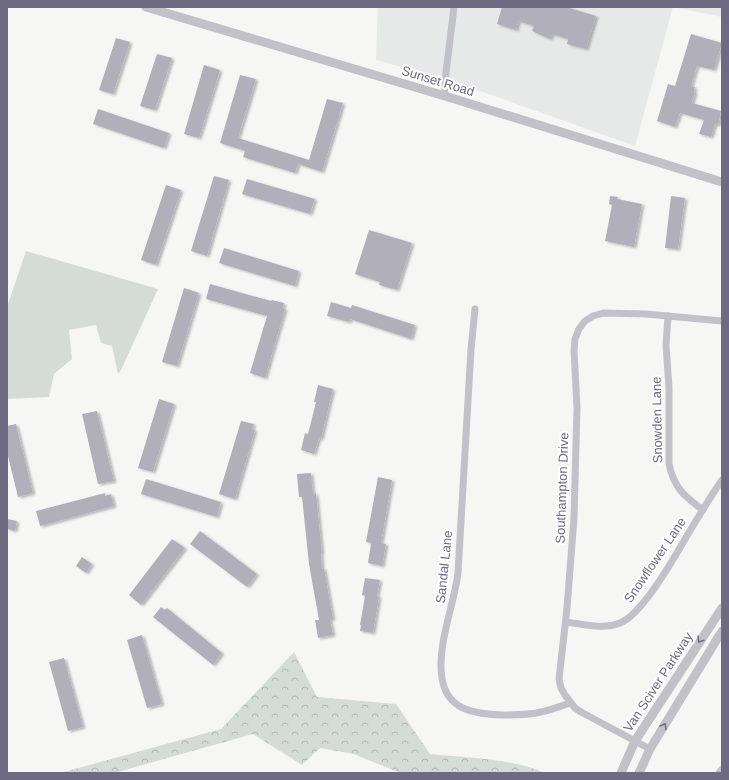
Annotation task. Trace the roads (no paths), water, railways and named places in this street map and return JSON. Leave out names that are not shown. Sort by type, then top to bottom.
[{"type":"street","name":"Sunset Road","points":[[146,7],[445,96],[722,182]]},
{"type":"street","points":[[445,96],[445,81],[454,7]]},
{"type":"street","name":"Sandal Lane","points":[[475,309],[471,349],[458,573],[455,596],[444,638],[442,652],[441,666],[443,682],[449,697],[454,702],[461,708],[476,713],[493,715],[525,714],[541,712],[570,703]]},
{"type":"street","name":"Southampton Drive","points":[[650,749],[581,712],[570,703],[561,688],[559,679],[566,622],[575,493],[575,339],[585,321],[593,316],[603,313],[646,314],[722,321]]},
{"type":"street","name":"Snowden Lane","points":[[668,316],[666,346],[669,387],[669,464],[671,474],[680,491],[703,510]]},
{"type":"street","name":"Snowflower Lane","points":[[566,622],[605,626],[621,623],[629,618],[652,590],[722,480]]},
{"type":"street","name":"Van Sciver Parkway","points":[[621,773],[634,741],[722,608]]},
{"type":"street","name":"Van Sciver Parkway","points":[[639,773],[650,749],[722,631]]},
{"type":"street","points":[[719,773],[722,769]]}]
